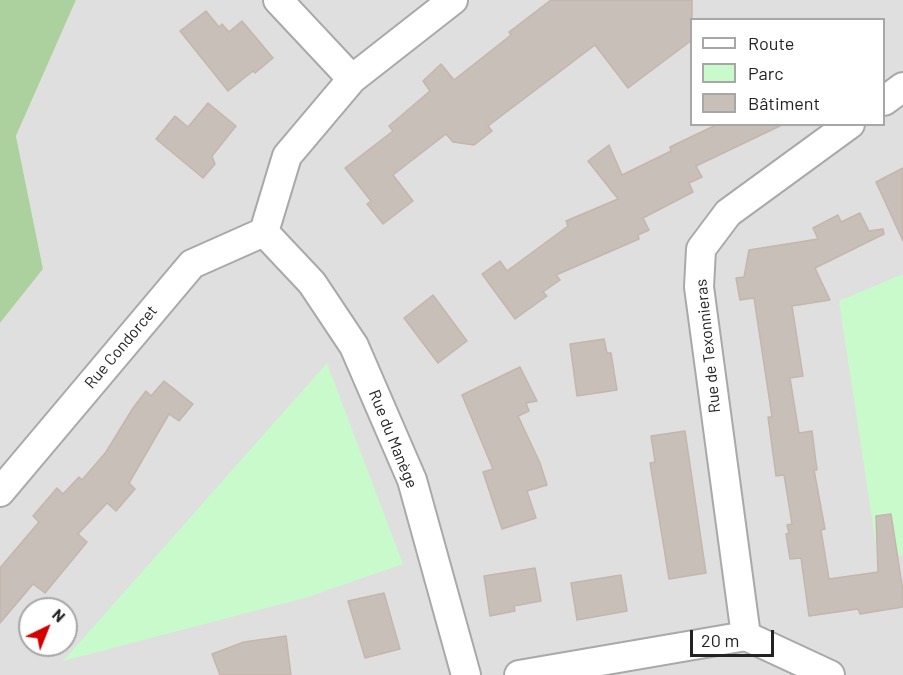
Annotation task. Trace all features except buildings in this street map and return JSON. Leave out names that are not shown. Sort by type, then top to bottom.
[{"type":"street","points":[[278,0],[351,79]]},
{"type":"street","points":[[264,232],[287,156],[351,79],[453,0]]},
{"type":"street","points":[[885,100],[903,87]]},
{"type":"street","name":"Rue de Texonnieras","points":[[746,636],[699,287],[701,249],[728,213],[847,126]]},
{"type":"street","name":"Rue Condorcet","points":[[0,492],[192,264],[264,232]]},
{"type":"street","name":"Rue du Manège","points":[[264,232],[312,283],[354,346],[412,480],[466,675]]},
{"type":"street","points":[[519,675],[746,636],[830,675]]},
{"type":"shaded area","points":[[76,0],[903,0],[903,675],[0,675],[0,323],[43,269],[16,136]]},
{"type":"green space","points":[[0,0],[76,0],[16,136],[43,269],[0,323]]},
{"type":"green space","points":[[903,274],[903,555],[878,558],[839,301]]},
{"type":"green space","points":[[327,363],[403,564],[308,597],[63,661],[67,657],[78,657],[78,644]]}]
